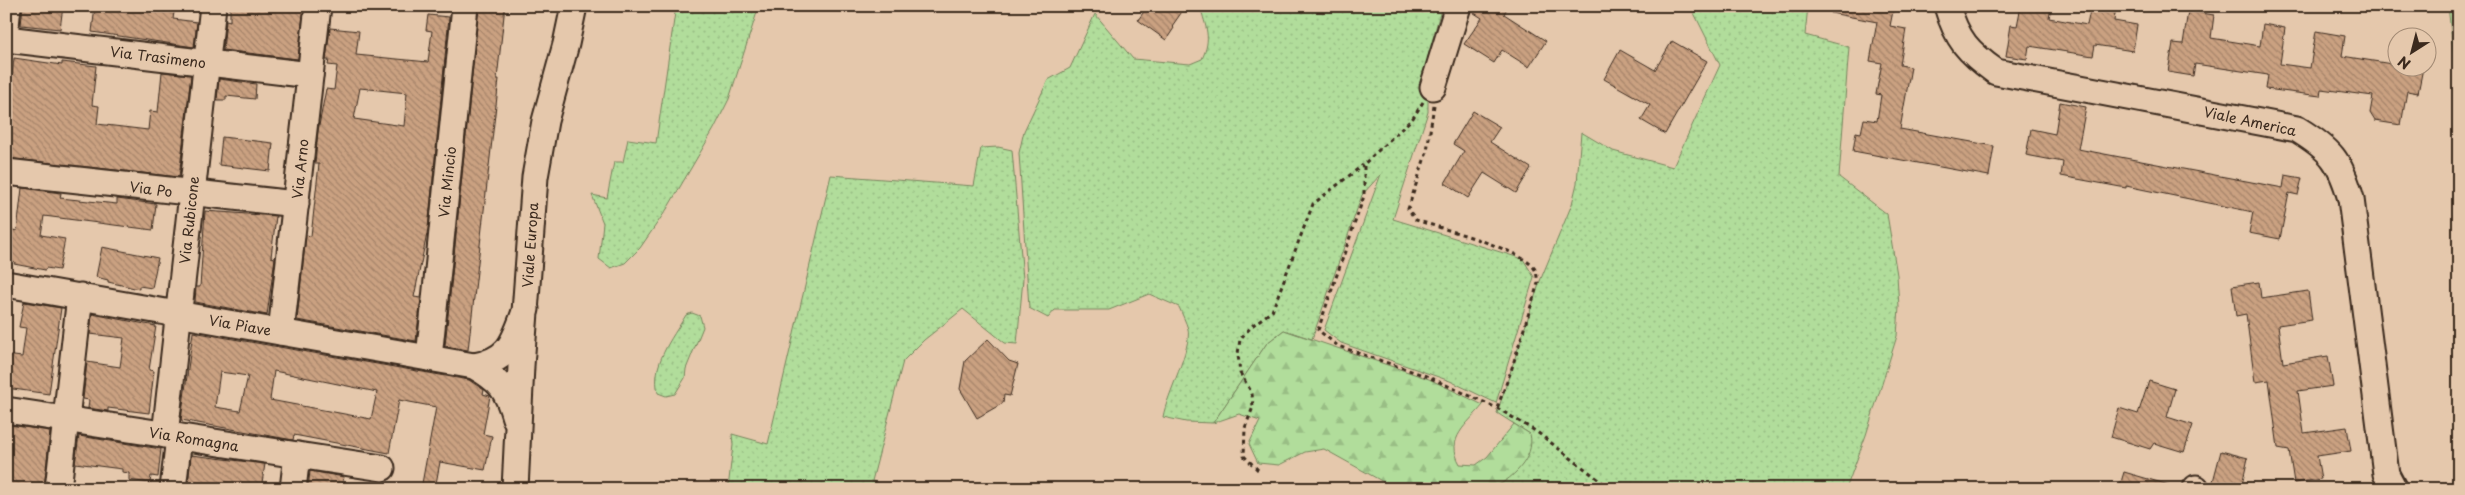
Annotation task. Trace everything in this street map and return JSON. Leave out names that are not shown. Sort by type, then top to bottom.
[{"type":"street","points":[[6,26],[8,6]]},
{"type":"street","name":"Via Rubicone","points":[[173,489],[172,436],[178,314],[214,6]]},
{"type":"street","name":"Via Arno","points":[[281,332],[318,6]]},
{"type":"street","name":"Via Mincio","points":[[429,358],[465,6]]},
{"type":"street","name":"Viale Europa","points":[[515,489],[531,217],[539,151],[574,6]]},
{"type":"street","points":[[1433,87],[1458,6]]},
{"type":"street","name":"Viale America","points":[[1947,6],[1953,28],[1972,55],[1996,72],[2297,129],[2321,144],[2342,170],[2350,199],[2386,474],[2394,489]]},
{"type":"street","name":"Via Trasimeno","points":[[6,39],[310,75]]},
{"type":"street","name":"Via Po","points":[[6,172],[296,204]]},
{"type":"street","name":"Via Piave","points":[[6,284],[474,366],[505,389],[510,400],[518,433]]},
{"type":"street","points":[[58,489],[80,296]]},
{"type":"street","points":[[474,366],[486,364],[505,353],[512,345],[526,310]]},
{"type":"street","name":"Via Romagna","points":[[6,410],[382,468]]},
{"type":"street","points":[[293,489],[297,455]]},
{"type":"path","points":[[1258,470],[1244,456],[1245,428],[1253,407],[1252,393],[1240,373],[1238,354],[1240,339],[1253,325],[1272,311],[1313,204],[1364,164],[1412,118],[1433,87]]},
{"type":"path","points":[[1433,87],[1434,103],[1427,151],[1408,209],[1416,220],[1506,251],[1527,261],[1535,269],[1538,283],[1511,371],[1497,408]]},
{"type":"path","points":[[1364,164],[1364,196],[1318,330],[1338,346],[1426,376],[1497,408],[1537,432],[1611,489]]},
{"type":"green space","points":[[676,6],[759,6],[729,99],[714,129],[667,209],[640,248],[625,263],[611,268],[599,259],[603,223],[592,195],[607,198],[614,162],[623,162],[628,139],[656,143]]},
{"type":"green space","points":[[1200,6],[1442,6],[1428,56],[1428,112],[1393,219],[1523,259],[1534,277],[1496,403],[1450,381],[1341,343],[1324,330],[1381,174],[1362,195],[1312,339],[1284,330],[1267,343],[1213,423],[1186,422],[1163,417],[1183,359],[1188,337],[1188,329],[1179,307],[1149,294],[1109,310],[1055,310],[1048,318],[1029,308],[1019,153],[1024,131],[1048,80],[1070,68],[1095,14],[1133,59],[1190,64],[1202,59],[1207,39],[1206,27]]},
{"type":"green space","points":[[1697,6],[1808,6],[1805,35],[1849,47],[1839,177],[1887,214],[1897,275],[1899,307],[1897,336],[1866,435],[1846,489],[1490,489],[1498,486],[1530,434],[1497,413],[1540,281],[1572,204],[1577,183],[1581,132],[1613,151],[1673,167],[1720,65],[1692,9]]},
{"type":"green space","points":[[2448,6],[2459,6],[2459,95],[2458,94]]},
{"type":"green space","points":[[998,147],[1012,150],[1023,279],[1017,344],[1005,343],[963,309],[924,340],[903,361],[872,481],[892,489],[728,489],[733,445],[732,434],[768,444],[831,175],[974,186],[981,148]]},
{"type":"green space","points":[[692,313],[700,316],[703,327],[686,369],[685,378],[675,394],[666,396],[658,393],[657,372],[660,362],[686,315]]},
{"type":"green space","points":[[1284,330],[1429,379],[1483,405],[1456,439],[1456,455],[1460,464],[1476,465],[1487,457],[1514,424],[1530,434],[1531,443],[1526,460],[1506,480],[1490,489],[1396,489],[1324,449],[1305,452],[1279,465],[1258,463],[1249,444],[1260,421],[1239,414],[1213,423],[1267,343]]},
{"type":"building","points":[[23,6],[63,6],[60,29],[21,25]]},
{"type":"building","points":[[95,6],[175,6],[173,19],[197,22],[194,47],[92,32]]},
{"type":"building","points":[[230,6],[304,6],[298,59],[223,50],[226,20],[230,21]]},
{"type":"building","points":[[479,6],[505,6],[497,79],[499,79],[468,350],[445,346]]},
{"type":"building","points":[[1148,6],[1186,6],[1172,26],[1174,28],[1166,40],[1138,20]]},
{"type":"building","points":[[1472,6],[1508,6],[1504,14],[1546,41],[1529,67],[1502,50],[1494,63],[1464,44],[1482,18],[1471,11]]},
{"type":"building","points":[[1832,6],[1894,6],[1890,26],[1906,29],[1900,65],[1911,67],[1900,129],[1994,146],[1989,176],[1853,151],[1856,132],[1861,133],[1864,119],[1877,121],[1881,95],[1876,94],[1882,63],[1870,61],[1877,22],[1831,13]]},
{"type":"building","points":[[2021,6],[2051,6],[2049,18],[2087,25],[2091,6],[2116,6],[2114,21],[2137,25],[2133,51],[2095,45],[2093,56],[2029,46],[2027,59],[2006,56],[2011,25],[2017,26]]},
{"type":"building","points":[[2188,11],[2214,15],[2211,38],[2260,46],[2263,24],[2285,28],[2280,64],[2310,68],[2316,31],[2345,36],[2342,56],[2388,63],[2388,78],[2421,78],[2418,93],[2407,91],[2401,125],[2375,121],[2370,113],[2373,96],[2321,89],[2320,96],[2266,89],[2268,75],[2195,64],[2193,76],[2168,72],[2173,43],[2183,44]]},
{"type":"building","points":[[428,15],[449,17],[428,229],[414,297],[421,298],[416,341],[297,320],[306,235],[311,236],[319,164],[315,164],[318,131],[326,89],[334,90],[337,66],[328,65],[329,60],[326,60],[330,28],[359,31],[356,55],[428,62],[432,31],[426,30]],"holes":[[[360,88],[407,93],[404,126],[354,119]]]},
{"type":"building","points":[[1672,41],[1707,61],[1665,134],[1641,120],[1650,105],[1604,79],[1620,50],[1655,70]]},
{"type":"building","points":[[14,58],[62,65],[62,62],[96,66],[92,105],[99,106],[97,124],[148,130],[150,111],[158,112],[162,72],[191,75],[179,177],[6,158],[6,99],[7,91],[10,91]]},
{"type":"building","points":[[219,79],[256,84],[255,99],[226,96],[226,100],[217,100]]},
{"type":"building","points":[[2060,102],[2086,107],[2078,149],[2283,188],[2285,175],[2302,178],[2298,195],[2289,193],[2280,239],[2249,233],[2253,212],[2126,186],[2126,188],[2061,176],[2063,162],[2026,155],[2031,129],[2055,134]]},
{"type":"building","points":[[1473,111],[1500,127],[1490,142],[1531,168],[1516,193],[1484,173],[1468,198],[1445,183],[1464,151],[1453,144]]},
{"type":"building","points":[[222,137],[273,143],[270,171],[219,165]]},
{"type":"building","points":[[22,188],[61,193],[60,198],[117,204],[117,199],[156,204],[153,230],[44,216],[41,235],[65,239],[59,270],[46,268],[45,270],[14,264],[15,262],[6,260],[6,241],[9,229],[17,231]]},
{"type":"building","points":[[205,211],[276,216],[271,257],[275,258],[267,315],[195,302],[196,287],[200,287]]},
{"type":"building","points":[[102,247],[158,258],[152,288],[139,286],[139,289],[108,282],[108,280],[96,277]]},
{"type":"building","points":[[2259,282],[2261,298],[2308,291],[2312,320],[2278,325],[2283,363],[2328,356],[2333,386],[2298,391],[2304,433],[2347,427],[2351,451],[2317,456],[2321,479],[2294,483],[2289,450],[2278,448],[2269,380],[2255,382],[2246,314],[2236,316],[2232,286]]},
{"type":"building","points":[[24,302],[61,308],[49,394],[6,388],[6,355],[22,357],[26,328],[19,327]]},
{"type":"building","points":[[92,314],[156,326],[149,370],[154,371],[149,413],[108,408],[108,411],[88,408],[89,400],[83,399],[87,362],[120,367],[124,338],[90,334]]},
{"type":"building","points":[[193,332],[469,380],[484,390],[483,394],[490,396],[483,434],[492,436],[485,470],[440,462],[435,489],[421,489],[436,407],[399,400],[389,453],[294,435],[293,440],[181,420]],"holes":[[[274,371],[377,392],[371,419],[270,400]],[[220,372],[248,376],[240,411],[215,407]]]},
{"type":"building","points":[[988,339],[1009,361],[1018,364],[1010,396],[1004,395],[1003,403],[977,418],[960,389],[965,361]]},
{"type":"building","points":[[2149,381],[2175,389],[2167,417],[2193,425],[2184,452],[2154,443],[2150,449],[2111,437],[2119,408],[2138,414]]},
{"type":"building","points":[[10,425],[50,431],[44,489],[6,489],[6,453]]},
{"type":"building","points":[[79,436],[161,449],[158,477],[151,476],[150,483],[129,480],[129,473],[122,472],[122,469],[75,463]]},
{"type":"building","points":[[2221,451],[2248,458],[2241,489],[2211,489]]},
{"type":"building","points":[[191,455],[265,464],[261,489],[214,489],[188,486]]},
{"type":"building","points":[[310,471],[344,477],[341,489],[308,489]]},
{"type":"building","points":[[2124,472],[2169,485],[2168,489],[2119,489]]}]
